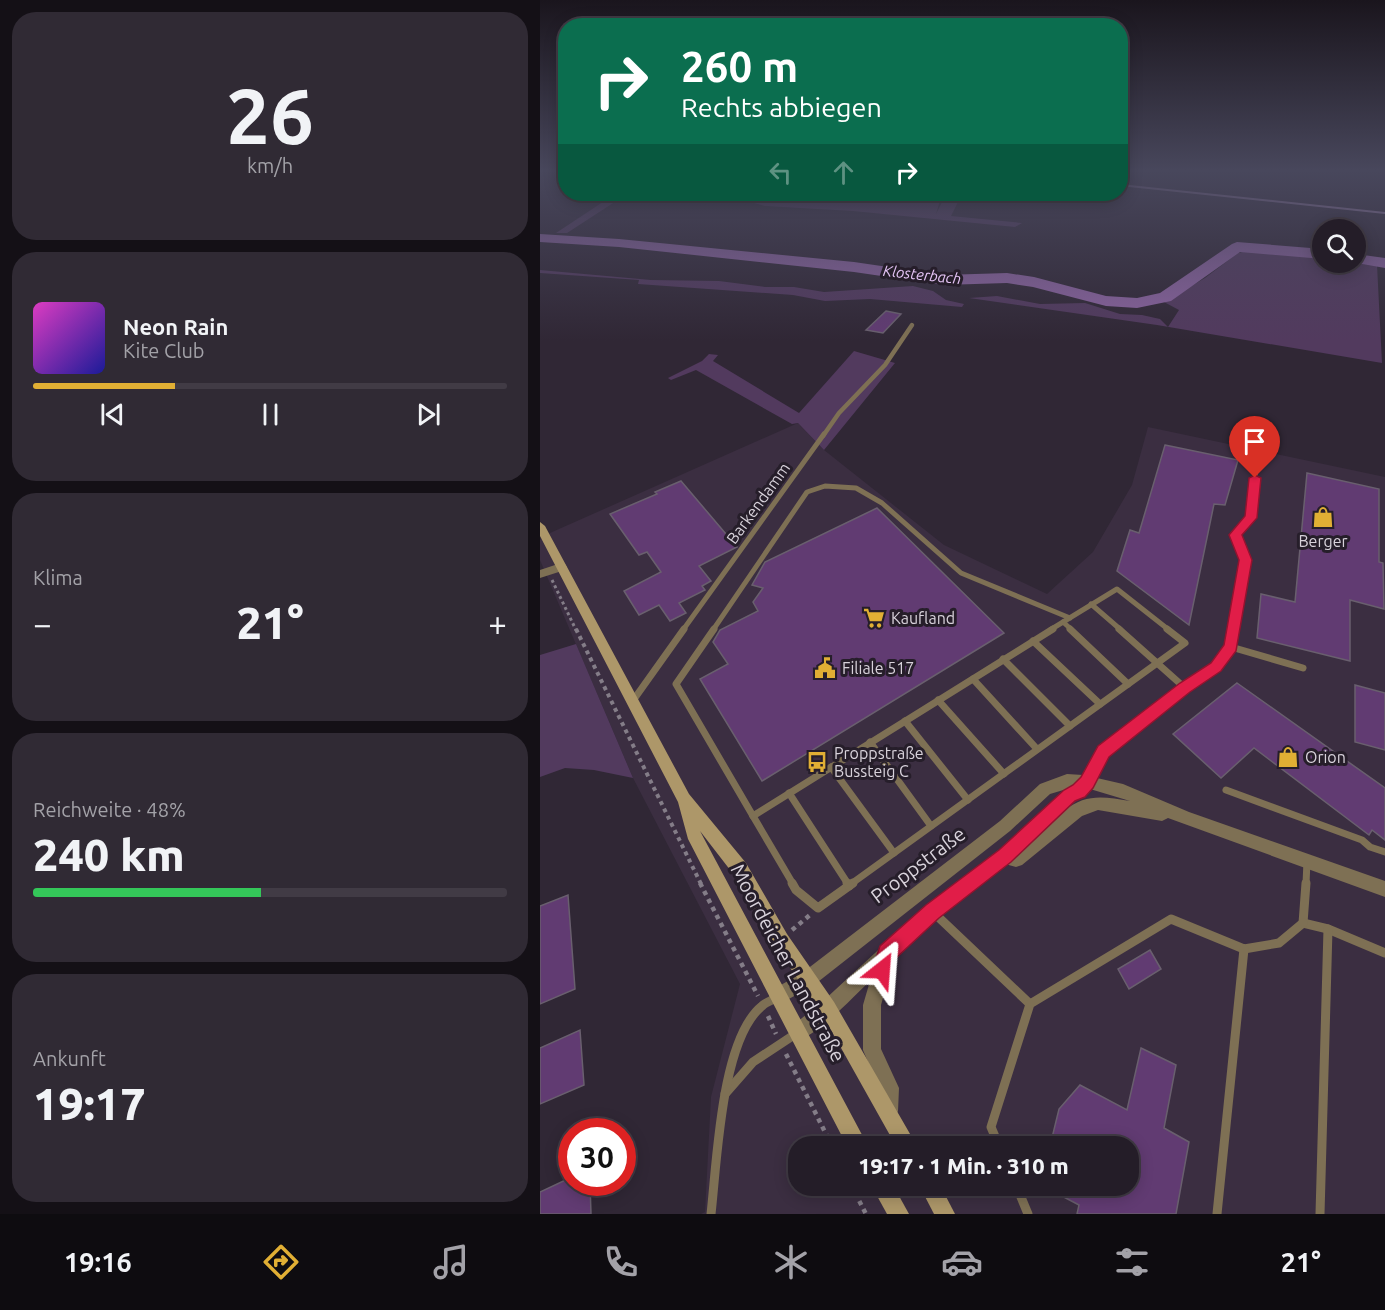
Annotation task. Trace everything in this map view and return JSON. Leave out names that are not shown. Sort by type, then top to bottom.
[{"type":"main road","name":"Moordeicher Landstraße","points":[[540,526],[684,799],[740,869],[781,940],[828,1008],[901,1136]]},
{"type":"main road","name":"Moordeicher Landstraße","points":[[684,799],[693,834],[770,1001],[798,1032],[853,1136]]},
{"type":"main road","points":[[888,1196],[899,1214]]},
{"type":"main road","points":[[935,1196],[945,1214]]},
{"type":"street","points":[[798,1032],[828,1008],[933,911],[1005,856],[1049,813],[1070,795],[1079,791],[1087,782],[1104,752],[1185,688],[1216,667],[1231,647],[1245,560],[1235,535]]},
{"type":"street","points":[[544,573],[561,567]]},
{"type":"street","name":"Proppstraße","points":[[770,1001],[808,979],[1005,826],[1045,789],[1067,781],[1087,782],[1123,791],[1187,819],[1385,889]]},
{"type":"street","points":[[1005,856],[1016,859],[1077,810],[1098,803],[1087,782]]},
{"type":"street","name":"Proppstraße","points":[[1098,803],[1187,819]]},
{"type":"street","points":[[887,953],[872,1005],[872,1050],[889,1088],[888,1113]]},
{"type":"lane","name":"Barkendamm","points":[[632,702],[839,413],[885,365],[912,325]]},
{"type":"lane","points":[[1235,535],[1251,518],[1257,459]]},
{"type":"lane","points":[[752,816],[973,679],[1003,659],[1067,620],[1091,604],[1117,589],[1185,643],[818,908],[796,890],[752,816],[676,684],[807,492],[825,486],[856,488],[882,503],[961,573],[1067,620],[1128,684]]},
{"type":"lane","points":[[1091,604],[1185,688]]},
{"type":"lane","points":[[1033,641],[1100,704]]},
{"type":"lane","points":[[1231,647],[1303,668]]},
{"type":"lane","points":[[1003,659],[1070,726]]},
{"type":"lane","points":[[973,679],[1037,750]]},
{"type":"lane","points":[[938,700],[1004,774]]},
{"type":"lane","points":[[905,721],[968,800]]},
{"type":"lane","points":[[870,742],[932,826]]},
{"type":"lane","points":[[831,766],[894,853]]},
{"type":"lane","points":[[1226,790],[1362,840],[1370,847],[1385,852]]},
{"type":"lane","points":[[789,793],[849,886]]},
{"type":"lane","points":[[995,1136],[991,1126],[1030,1004],[1171,919],[1244,949],[1279,943],[1303,923],[1307,861]]},
{"type":"lane","points":[[933,911],[1030,1004]]},
{"type":"lane","points":[[1303,923],[1328,929],[1385,953]]},
{"type":"lane","points":[[1320,1214],[1328,929]]},
{"type":"lane","points":[[1217,1214],[1244,949]]},
{"type":"lane","points":[[711,1214],[725,1094],[737,1042],[770,1001]]},
{"type":"lane","points":[[725,1094],[753,1062],[798,1032]]},
{"type":"lane","points":[[1021,1196],[1028,1214]]},
{"type":"path","points":[[544,573],[657,798],[770,1001],[781,1044],[827,1136]]},
{"type":"path","points":[[781,940],[818,908]]},
{"type":"path","points":[[857,1196],[866,1214]]},
{"type":"shaded area","points":[[564,228],[575,228],[567,233],[556,233]]},
{"type":"shaded area","points":[[1247,251],[1312,255],[1312,273],[1366,273],[1366,263],[1377,265],[1382,363],[1168,327],[1179,310],[1164,302],[1205,278],[1238,253]]},
{"type":"shaded area","points":[[540,270],[651,280],[719,281],[765,287],[794,287],[824,292],[913,286],[933,291],[946,300],[964,304],[962,307],[870,299],[825,301],[793,295],[638,284],[639,280],[540,273]]},
{"type":"shaded area","points":[[997,296],[1040,304],[1085,303],[1120,314],[1160,319],[1168,327],[969,298]]},
{"type":"shaded area","points":[[854,351],[895,363],[824,450],[798,423],[792,424],[696,370],[671,380],[668,378],[702,361],[709,354],[718,355],[713,361],[799,413]]},
{"type":"shaded area","points":[[798,423],[824,450],[944,545],[1047,594],[1093,552],[1132,485],[1148,427],[1385,477],[1385,1214],[701,1214],[705,1212],[711,1097],[740,984],[633,778],[540,560],[540,540],[550,533]]},
{"type":"shaded area","points":[[576,644],[633,778],[594,770],[565,768],[540,777],[540,655]]},
{"type":"building","points":[[886,311],[901,314],[883,333],[866,330]]},
{"type":"building","points":[[1165,445],[1238,460],[1225,505],[1214,504],[1189,625],[1117,571],[1130,530],[1139,533]]},
{"type":"building","points":[[1307,473],[1379,489],[1379,562],[1383,563],[1384,609],[1350,600],[1350,661],[1257,638],[1261,594],[1295,602]]},
{"type":"building","points":[[681,481],[737,547],[699,566],[711,581],[702,586],[705,590],[679,603],[686,613],[670,621],[659,605],[639,615],[624,591],[661,572],[647,552],[639,555],[610,514]]},
{"type":"building","points":[[877,508],[1004,633],[762,781],[700,679],[728,664],[713,642],[720,630],[758,611],[753,602],[763,588],[752,585],[765,562]]},
{"type":"building","points":[[1237,683],[1385,788],[1385,840],[1372,830],[1369,835],[1254,748],[1221,778],[1173,734]]},
{"type":"building","points":[[1355,685],[1385,693],[1385,750],[1355,742]]},
{"type":"building","points":[[568,895],[575,989],[540,1004],[540,906]]},
{"type":"building","points":[[1150,950],[1161,969],[1129,989],[1118,969]]},
{"type":"building","points":[[580,1030],[584,1085],[540,1104],[540,1048]]},
{"type":"building","points":[[1141,1048],[1176,1065],[1164,1128],[1189,1142],[1176,1214],[1077,1214],[1079,1205],[1062,1196],[1139,1196],[1139,1136],[1052,1136],[1059,1109],[1080,1085],[1127,1110]]},
{"type":"building","points":[[558,1184],[558,1196],[590,1196],[591,1214],[540,1214],[540,1192]]},
{"type":"waterway","name":"Klosterbach","points":[[540,238],[619,243],[854,267],[943,280],[1007,278],[1034,282],[1106,301],[1137,303],[1165,297],[1237,247],[1312,253]]},
{"type":"waterway","name":"Klosterbach","points":[[1366,260],[1385,263]]},
{"type":"place","name":"Berger","points":[[1323,517]]},
{"type":"place","name":"Kaufland","points":[[874,618]]},
{"type":"place","name":"Filiale 517","points":[[825,668]]},
{"type":"place","name":"Orion","points":[[1288,757]]},
{"type":"place","name":"Proppstraße Bussteig C","points":[[817,762]]},
{"type":"route","points":[[882,970],[887,953],[933,911],[1005,856],[1070,795],[1079,791],[1087,782],[1104,752],[1185,688],[1216,667],[1231,647],[1245,560],[1235,535],[1251,518],[1255,478]]}]
